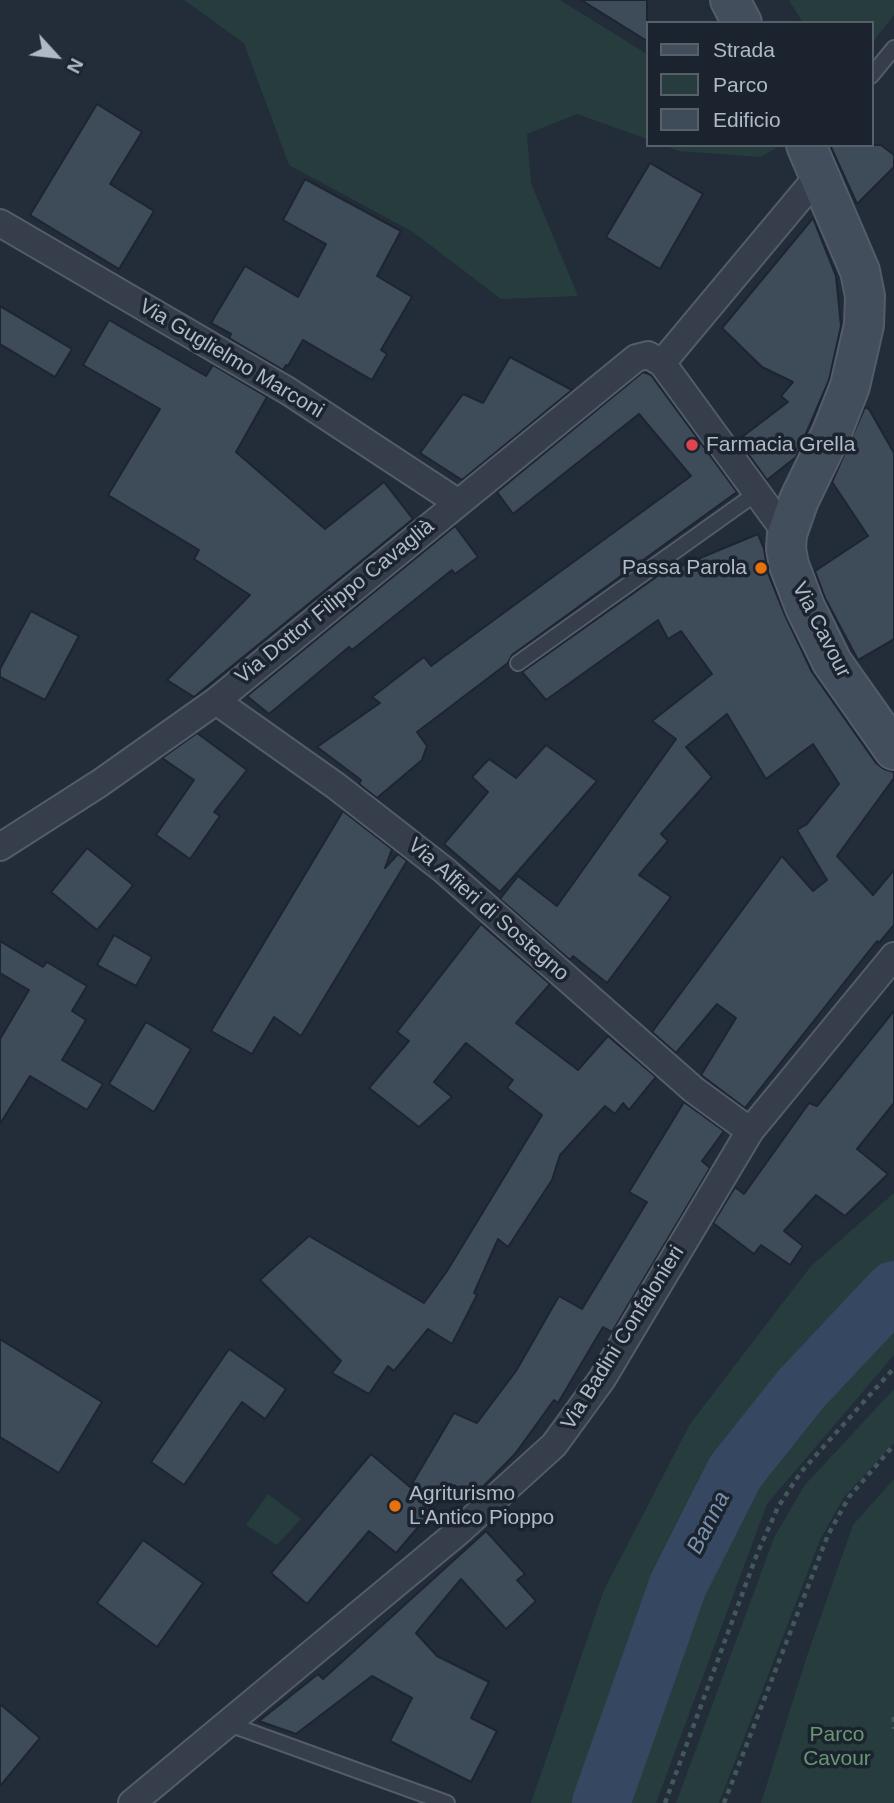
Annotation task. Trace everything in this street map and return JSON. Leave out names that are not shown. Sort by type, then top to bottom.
[{"type":"street","points":[[730,0],[741,21]]},
{"type":"street","points":[[787,534],[662,363],[812,160]]},
{"type":"street","name":"Via Cavour","points":[[812,160],[860,271],[865,296],[864,325],[850,386],[832,432],[799,500],[787,534],[786,549],[789,565],[805,607],[832,662],[894,750]]},
{"type":"street","name":"Via Guglielmo Marconi","points":[[0,223],[288,391],[457,502]]},
{"type":"street","name":"Via Dottor Filippo Cavaglià","points":[[0,846],[100,783],[216,701],[636,358],[648,355],[662,363]]},
{"type":"street","name":"Via Alfieri di Sostegno","points":[[216,701],[336,786],[444,870],[694,1090],[750,1131]]},
{"type":"street","name":"Via Badini Confalonieri","points":[[132,1803],[458,1532],[554,1445],[602,1379],[750,1131],[894,956]]},
{"type":"lane","points":[[873,74],[894,48]]},
{"type":"lane","points":[[518,663],[758,492]]},
{"type":"lane","points":[[226,1723],[447,1803]]},
{"type":"path","points":[[666,1803],[757,1554],[778,1507],[801,1472],[894,1368]]},
{"type":"path","points":[[724,1803],[828,1535],[849,1497],[894,1446]]},
{"type":"path","points":[[894,1717],[894,1729]]},
{"type":"green space","points":[[184,0],[560,0],[646,53],[646,139],[577,114],[527,134],[531,183],[578,296],[501,299],[413,232],[289,165],[244,43]]},
{"type":"green space","points":[[789,0],[894,0],[894,15],[873,41],[873,21],[802,21]]},
{"type":"green space","points":[[669,147],[778,147],[760,157],[679,151]]},
{"type":"green space","points":[[894,1193],[894,1269],[781,1379],[667,1559],[584,1803],[531,1803],[604,1590],[690,1424],[811,1266]]},
{"type":"green space","points":[[894,1326],[894,1355],[767,1504],[656,1803],[619,1803],[726,1527],[845,1374]]},
{"type":"green space","points":[[894,1389],[894,1443],[844,1497],[820,1540],[719,1803],[676,1803],[774,1538],[804,1486]]},
{"type":"green space","name":"Parco Cavour","points":[[894,1479],[894,1803],[761,1803],[807,1656],[853,1525]]},
{"type":"green space","points":[[268,1494],[301,1519],[277,1545],[246,1525]]},
{"type":"building","points":[[581,0],[647,0],[646,40]]},
{"type":"building","points":[[97,104],[142,132],[110,184],[154,211],[119,269],[30,215]]},
{"type":"building","points":[[881,145],[894,155],[894,167],[857,204],[831,147]]},
{"type":"building","points":[[650,163],[703,194],[660,269],[606,237]]},
{"type":"building","points":[[305,179],[401,231],[377,276],[412,297],[381,350],[387,354],[372,380],[303,340],[283,370],[229,338],[231,334],[211,323],[245,266],[298,297],[326,244],[283,220]]},
{"type":"building","points":[[813,218],[836,276],[841,326],[829,380],[796,457],[767,480],[738,440],[788,402],[781,396],[793,382],[762,367],[722,328]]},
{"type":"building","points":[[0,306],[72,349],[55,377],[0,344]]},
{"type":"building","points":[[109,320],[206,376],[213,365],[267,397],[236,452],[325,529],[384,482],[413,519],[194,697],[167,680],[250,595],[194,559],[199,550],[108,495],[160,409],[83,365]]},
{"type":"building","points":[[510,357],[572,390],[462,480],[420,453],[463,394],[483,403]]},
{"type":"building","points":[[643,372],[651,375],[737,492],[512,655],[508,663],[417,732],[427,746],[422,760],[377,798],[359,784],[361,780],[317,747],[380,703],[372,697],[424,657],[431,666],[691,476],[639,414],[513,514],[497,492]]},
{"type":"building","points":[[865,407],[869,409],[894,453],[894,639],[858,660],[825,598],[815,571],[868,536],[832,482]]},
{"type":"building","points":[[455,526],[478,557],[455,574],[452,570],[352,650],[349,647],[269,714],[247,696]]},
{"type":"building","points":[[758,534],[768,573],[812,672],[876,763],[894,772],[894,778],[837,856],[873,895],[894,870],[894,925],[879,943],[877,941],[745,1108],[701,1075],[736,1018],[717,1004],[676,1053],[652,1032],[782,856],[813,891],[827,880],[797,830],[807,824],[839,784],[813,744],[766,779],[727,714],[686,747],[712,777],[661,834],[668,841],[639,875],[671,897],[607,983],[573,956],[570,960],[500,899],[518,876],[557,906],[676,739],[652,721],[712,674],[681,631],[668,639],[658,620],[546,700],[522,672],[659,575]]},
{"type":"building","points":[[31,611],[79,636],[45,700],[0,677],[0,669]]},
{"type":"building","points":[[197,733],[247,770],[214,812],[220,816],[190,859],[156,835],[194,780],[162,758]]},
{"type":"building","points":[[546,745],[597,781],[500,892],[444,844],[488,792],[472,777],[489,759],[516,778]]},
{"type":"building","points":[[343,811],[392,849],[385,868],[398,854],[407,861],[301,1036],[274,1017],[252,1054],[211,1031]]},
{"type":"building","points":[[87,848],[133,885],[97,930],[51,892]]},
{"type":"building","points":[[481,924],[550,984],[516,1023],[578,1070],[608,1036],[656,1077],[629,1110],[623,1103],[615,1114],[605,1106],[560,1155],[552,1180],[508,1247],[498,1239],[474,1293],[477,1295],[452,1344],[428,1329],[394,1371],[388,1366],[369,1394],[332,1373],[341,1361],[260,1280],[309,1236],[424,1303],[447,1271],[542,1115],[507,1088],[513,1080],[466,1043],[434,1082],[452,1097],[419,1127],[369,1088],[409,1041],[397,1032]]},
{"type":"building","points":[[114,935],[152,957],[136,986],[97,965]]},
{"type":"building","points":[[0,941],[43,967],[47,962],[87,986],[72,1011],[86,1020],[62,1060],[103,1084],[87,1110],[30,1076],[0,1124],[0,1039],[29,990],[0,973]]},
{"type":"building","points":[[894,1011],[894,1103],[857,1149],[888,1174],[845,1216],[816,1195],[784,1231],[803,1246],[790,1265],[761,1245],[754,1254],[713,1223],[735,1187],[744,1194],[809,1103],[817,1106]]},
{"type":"building","points":[[146,1022],[191,1049],[154,1112],[109,1084]]},
{"type":"building","points":[[684,1102],[724,1131],[702,1161],[710,1168],[612,1332],[603,1327],[558,1403],[554,1400],[515,1454],[473,1497],[454,1485],[396,1553],[369,1531],[307,1604],[271,1573],[371,1454],[410,1487],[454,1413],[477,1423],[516,1371],[559,1296],[582,1309],[647,1202],[629,1192]]},
{"type":"building","points":[[0,1339],[102,1402],[59,1473],[0,1437]]},
{"type":"building","points":[[229,1349],[286,1389],[265,1419],[242,1402],[184,1485],[151,1462]]},
{"type":"building","points":[[486,1531],[525,1574],[517,1580],[536,1601],[506,1629],[461,1579],[416,1633],[437,1656],[489,1682],[471,1718],[497,1731],[471,1782],[390,1741],[412,1698],[372,1676],[296,1734],[259,1721],[318,1674],[323,1679]]},
{"type":"building","points":[[143,1540],[203,1583],[157,1647],[97,1603]]},
{"type":"building","points":[[0,1704],[40,1738],[0,1786]]},
{"type":"waterway","name":"Banna","points":[[601,1803],[678,1585],[735,1472],[801,1389],[894,1290]]},
{"type":"place","name":"Farmacia Grella","points":[[692,445]]},
{"type":"place","name":"Passa Parola","points":[[761,568]]},
{"type":"place","name":"Agriturismo L'Antico Pioppo","points":[[395,1506]]}]
